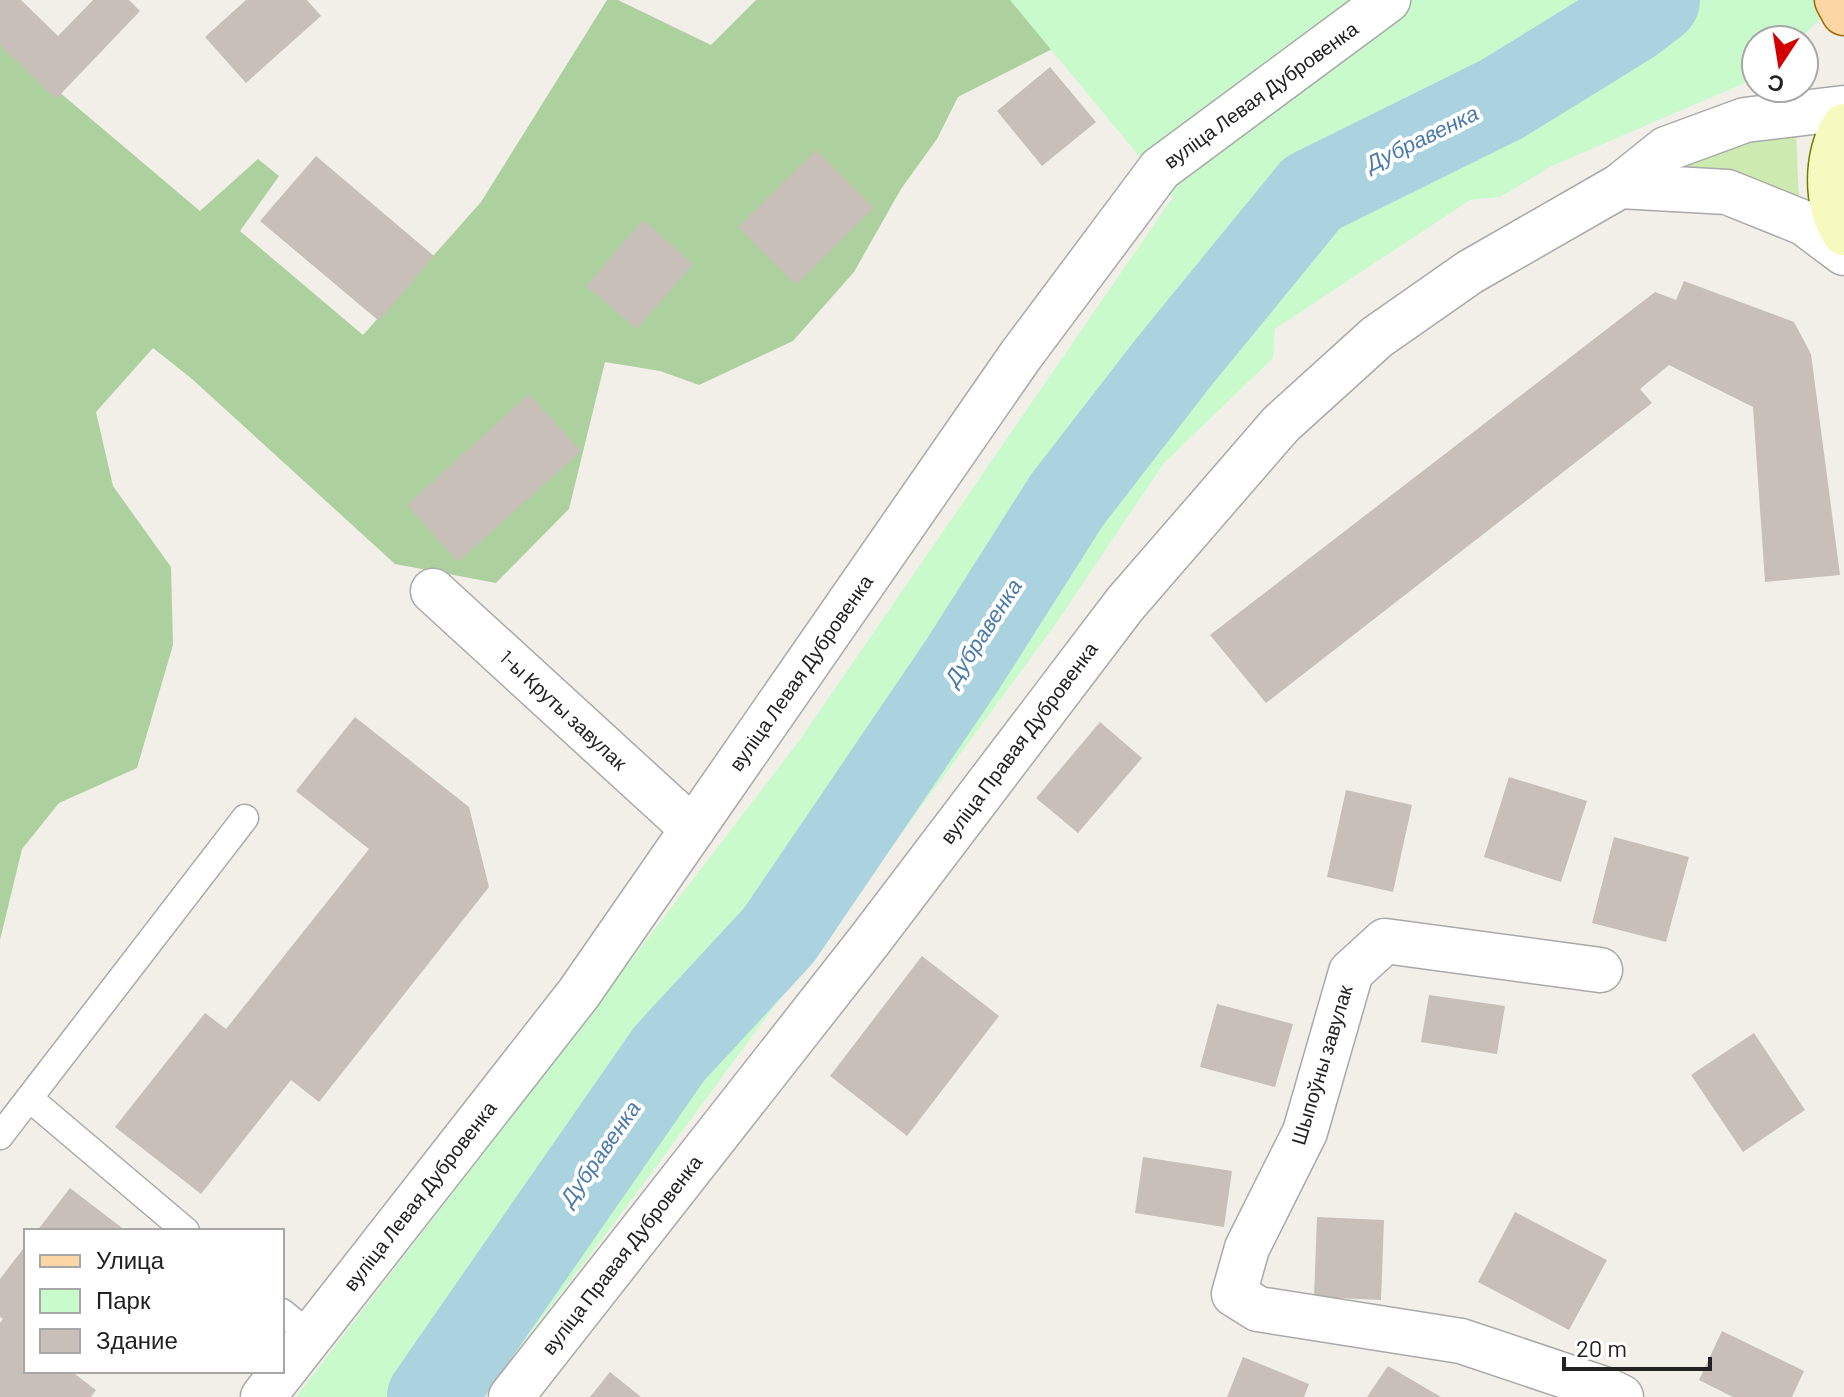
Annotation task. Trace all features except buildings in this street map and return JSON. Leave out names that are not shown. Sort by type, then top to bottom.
[{"type":"main road","points":[[1837,0],[1844,13]]},
{"type":"street","name":"вуліца Левая Дубровенка","points":[[284,1351],[296,1324],[579,993],[1021,355],[1160,169],[1388,0]]},
{"type":"street","name":"вуліца Правая Дубровенка","points":[[511,1397],[869,941],[1125,604],[1281,424],[1377,337],[1470,272],[1620,186],[1666,149],[1745,120],[1844,108]]},
{"type":"street","points":[[1844,126],[1837,138],[1830,166],[1834,218],[1844,233]]},
{"type":"street","points":[[1620,186],[1727,192],[1804,223],[1844,253]]},
{"type":"street","name":"1-ы Круты завулак","points":[[433,591],[693,829]]},
{"type":"street","name":"Шыпоўны завулак","points":[[1600,970],[1385,941],[1351,972],[1305,1132],[1247,1248],[1234,1294],[1258,1309],[1461,1341],[1621,1397]]},
{"type":"street","name":"вуліца Левая Дубровенка","points":[[263,1397],[274,1373]]},
{"type":"lane","points":[[0,1136],[245,818]]},
{"type":"lane","points":[[29,1098],[184,1229]]},
{"type":"green space","points":[[607,0],[618,0],[711,45],[756,0],[1066,0],[1056,47],[958,97],[937,139],[901,189],[854,272],[793,341],[699,385],[660,371],[605,362],[569,509],[496,583],[395,564],[192,379],[153,348],[96,412],[113,486],[171,567],[173,645],[137,768],[59,803],[22,849],[0,940],[0,42],[200,211],[258,159],[279,176],[240,231],[363,335],[481,202]]},
{"type":"green space","points":[[1010,0],[1837,0],[1815,24],[1740,24],[1740,85],[1552,166],[1500,197],[1470,200],[1275,329],[1273,358],[1164,463],[1052,629],[630,1202],[482,1397],[296,1397],[799,741],[1173,197]]},
{"type":"green space","points":[[1796,128],[1799,204],[1655,176],[1721,146]]},
{"type":"waterway","name":"Дубравенка","points":[[431,1397],[669,1054],[779,935],[963,664],[1067,500],[1173,363],[1312,193],[1502,99],[1630,20],[1656,0]]}]
